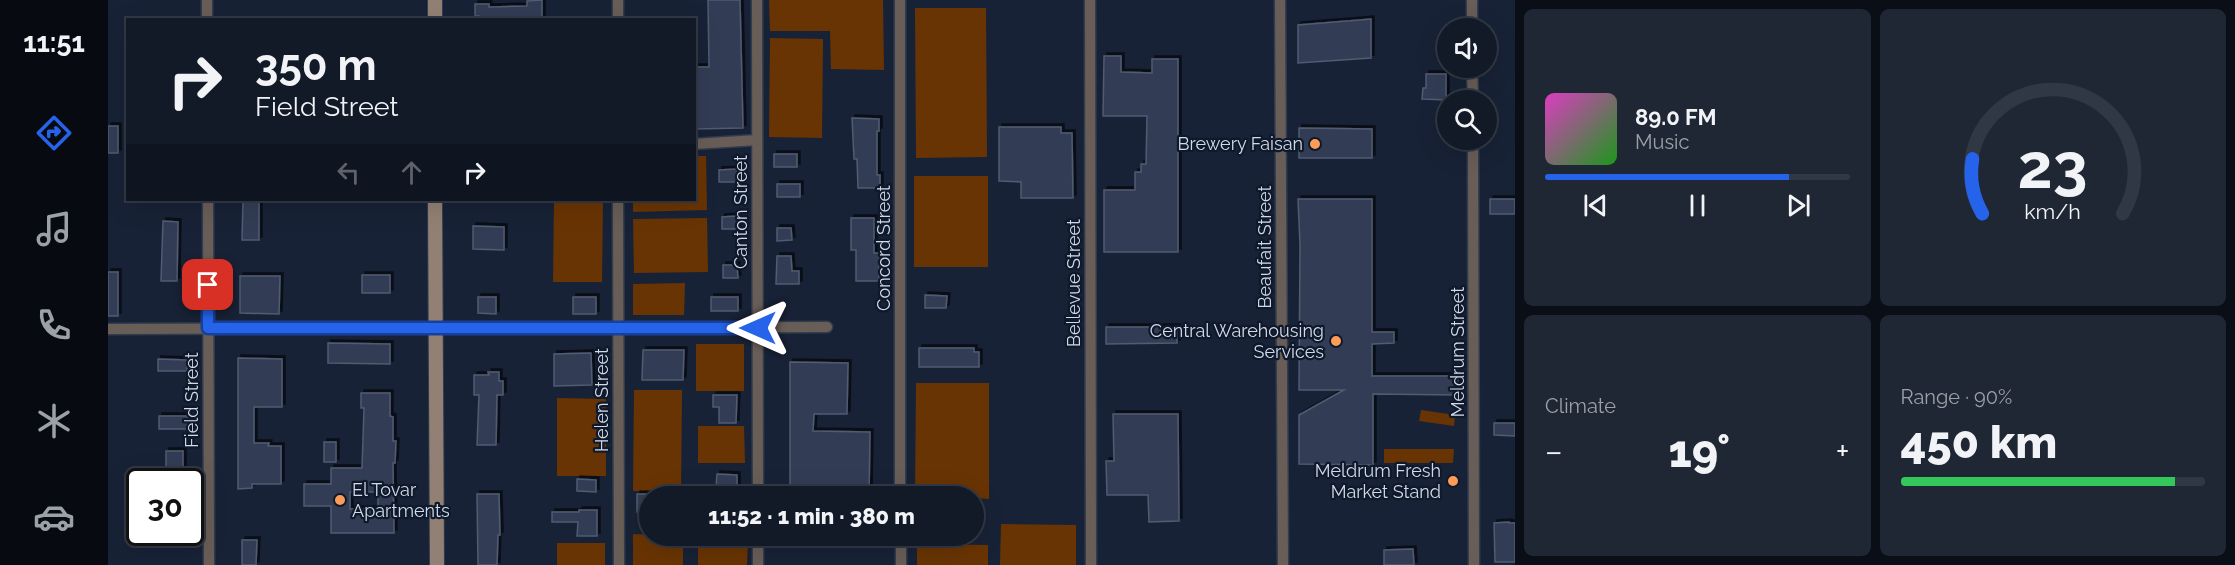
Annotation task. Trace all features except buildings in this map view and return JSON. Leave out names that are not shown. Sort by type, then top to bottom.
[{"type":"main road","points":[[435,0],[435,18]]},
{"type":"main road","points":[[435,201],[437,565]]},
{"type":"street","points":[[207,0],[207,18]]},
{"type":"street","points":[[618,0],[618,18]]},
{"type":"street","name":"Canton Street","points":[[757,0],[758,486]]},
{"type":"street","name":"Concord Street","points":[[900,0],[900,486]]},
{"type":"street","name":"Bellevue Street","points":[[1090,0],[1091,565]]},
{"type":"street","name":"Beaufait Street","points":[[1280,0],[1283,565]]},
{"type":"street","points":[[1472,0],[1472,18]]},
{"type":"street","points":[[696,144],[757,140]]},
{"type":"street","name":"Meldrum Street","points":[[1473,150],[1474,565]]},
{"type":"street","name":"Field Street","points":[[208,201],[209,565]]},
{"type":"street","name":"Helen Street","points":[[618,201],[619,565]]},
{"type":"street","points":[[108,328],[827,327]]},
{"type":"street","points":[[758,546],[758,565]]},
{"type":"street","points":[[901,546],[901,565]]},
{"type":"shaded area","points":[[769,0],[883,0],[884,70],[831,69],[830,31],[770,31]]},
{"type":"shaded area","points":[[915,8],[986,8],[987,157],[916,158]]},
{"type":"shaded area","points":[[770,38],[823,39],[822,138],[769,137]]},
{"type":"shaded area","points":[[696,156],[706,156],[707,210],[633,212],[633,201],[696,201]]},
{"type":"shaded area","points":[[914,176],[988,176],[988,267],[914,267]]},
{"type":"shaded area","points":[[554,201],[603,201],[602,282],[553,282]]},
{"type":"shaded area","points":[[707,218],[708,272],[634,273],[633,219]]},
{"type":"shaded area","points":[[685,283],[684,315],[633,315],[633,284]]},
{"type":"shaded area","points":[[696,344],[744,344],[744,391],[696,391]]},
{"type":"shaded area","points":[[916,383],[989,383],[989,499],[984,499],[984,486],[915,486]]},
{"type":"shaded area","points":[[634,390],[682,390],[681,486],[639,486],[639,491],[633,491]]},
{"type":"shaded area","points":[[557,398],[606,399],[606,476],[557,476]]},
{"type":"shaded area","points":[[1421,410],[1455,415],[1454,426],[1419,421]]},
{"type":"shaded area","points":[[698,426],[744,426],[745,463],[698,463]]},
{"type":"shaded area","points":[[1384,449],[1454,449],[1453,463],[1384,463]]},
{"type":"shaded area","points":[[1001,524],[1076,525],[1076,565],[1000,565]]},
{"type":"shaded area","points":[[633,534],[639,534],[639,546],[683,546],[683,565],[633,565]]},
{"type":"shaded area","points":[[557,543],[605,543],[605,565],[557,565]]},
{"type":"shaded area","points":[[988,545],[988,565],[917,565],[917,546]]},
{"type":"shaded area","points":[[698,546],[748,546],[747,565],[698,565]]},
{"type":"place","name":"Brewery Faisan","points":[[1315,144]]},
{"type":"place","name":"Central Warehousing Services","points":[[1336,341]]},
{"type":"place","name":"Meldrum Fresh Market Stand","points":[[1453,481]]},
{"type":"place","name":"El Tovar Apartments","points":[[340,500]]},
{"type":"route","points":[[208,285],[208,328],[758,328]]}]
